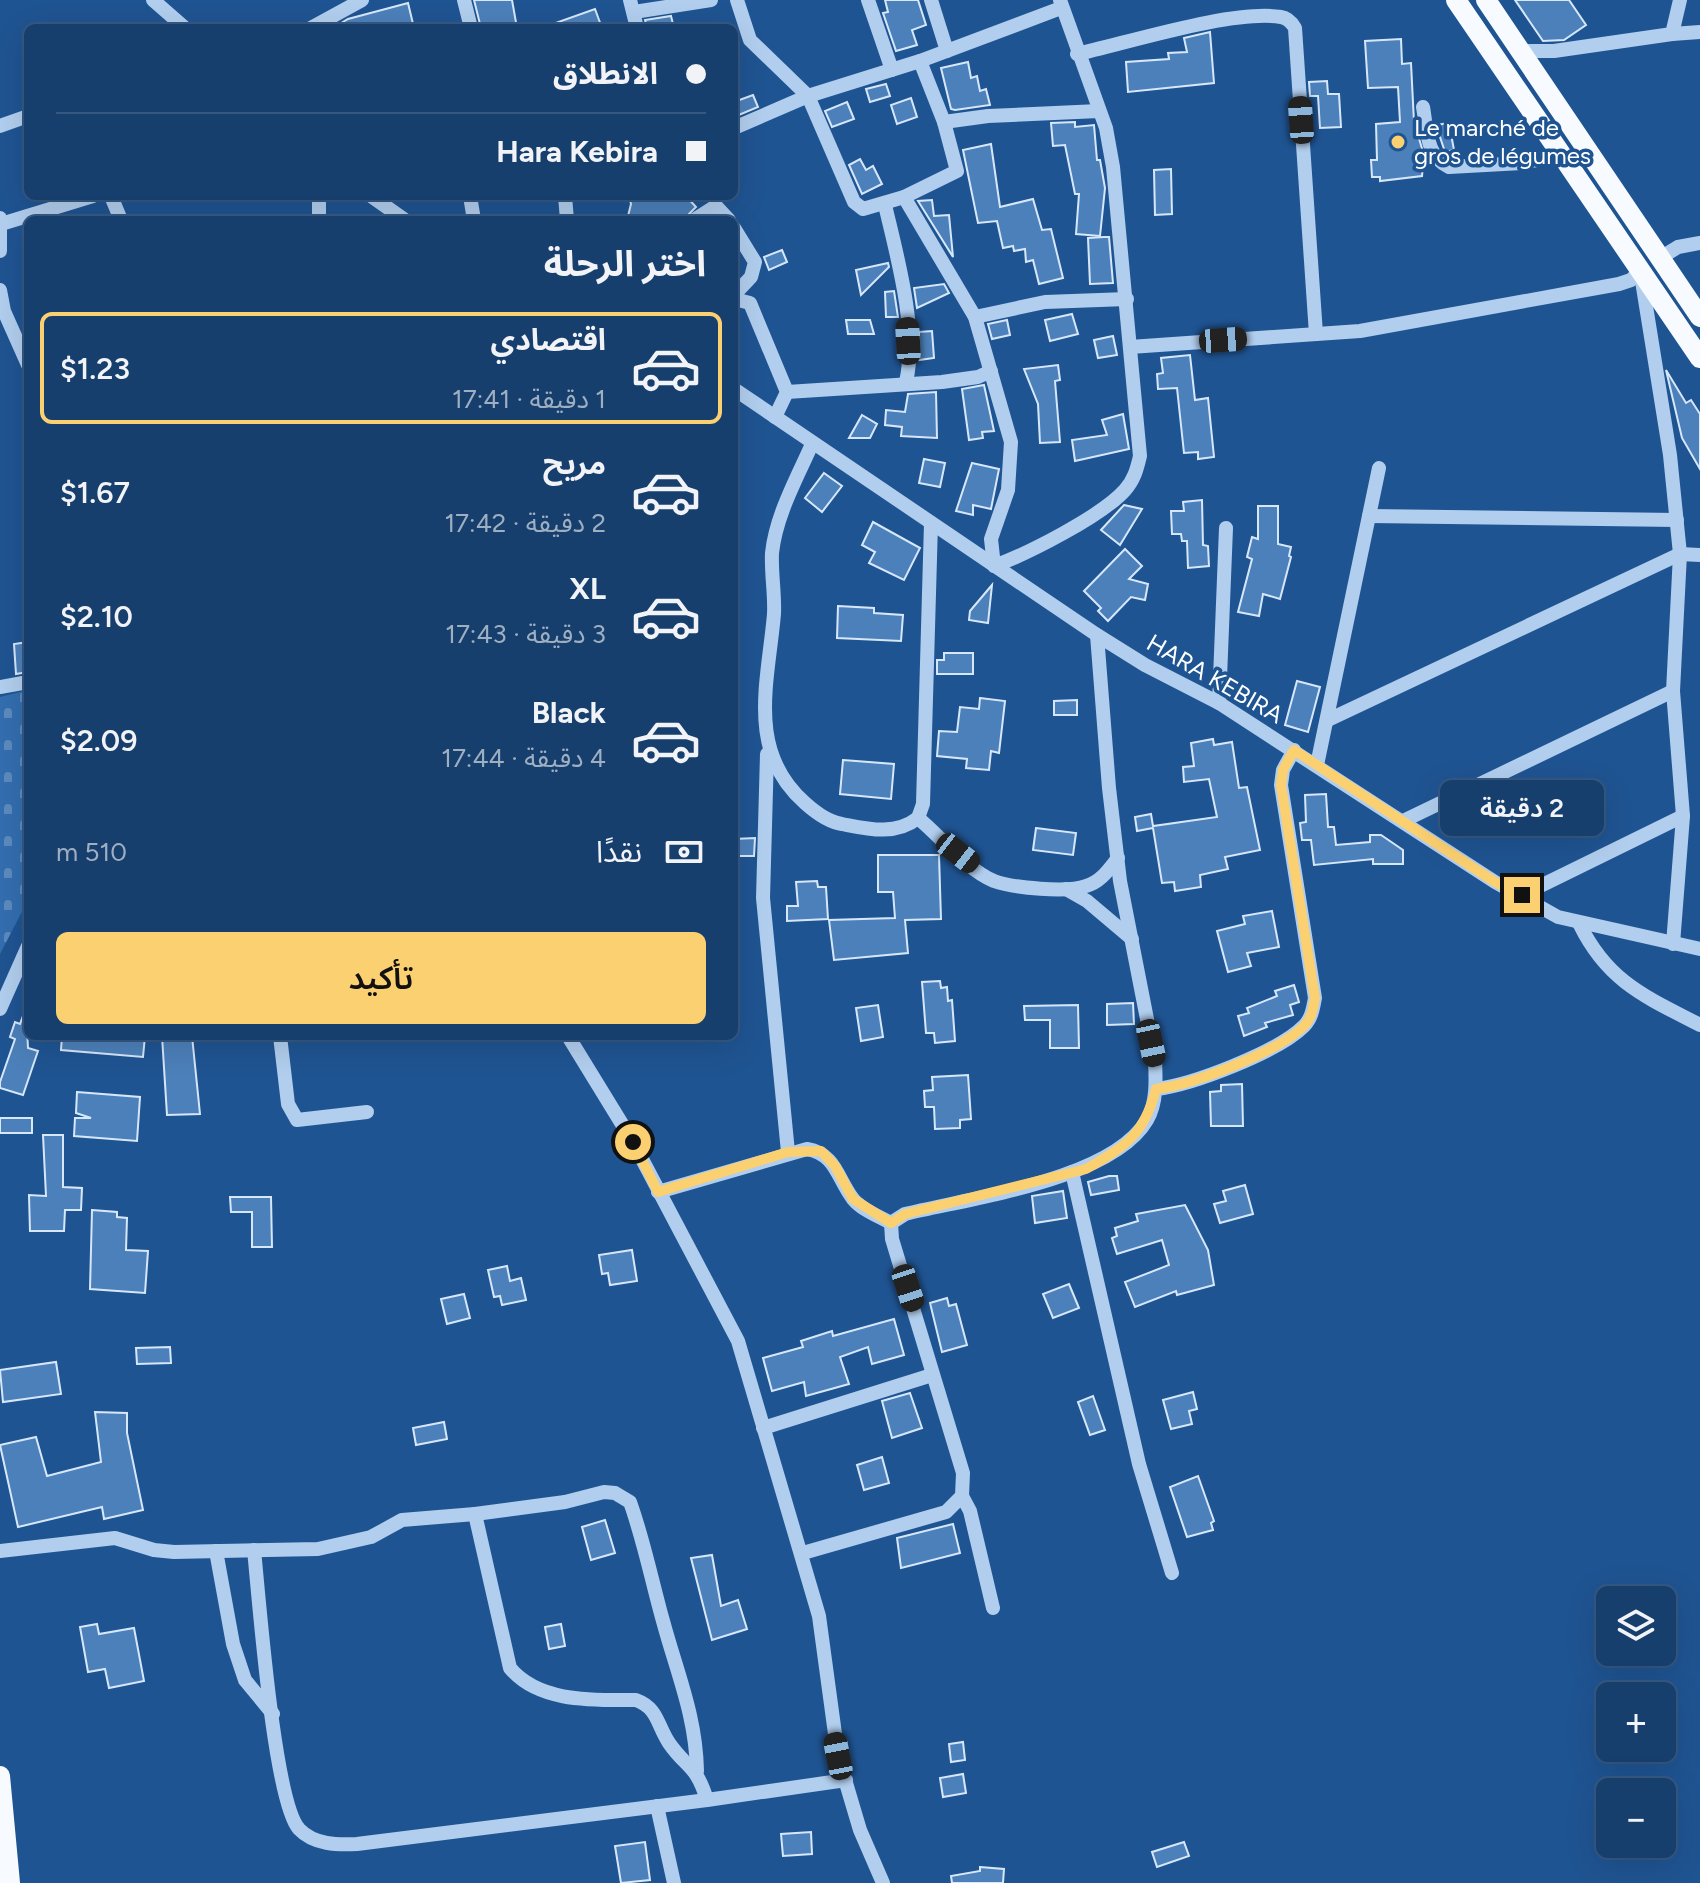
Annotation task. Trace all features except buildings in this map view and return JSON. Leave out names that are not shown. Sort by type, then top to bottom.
[{"type":"main road","points":[[1456,0],[1700,358]]},
{"type":"main road","points":[[1486,0],[1700,317]]},
{"type":"main road","points":[[1640,271],[1660,258]]},
{"type":"main road","points":[[0,1776],[10,1883]]},
{"type":"street","points":[[318,24],[362,0]]},
{"type":"street","points":[[464,0],[470,24]]},
{"type":"street","points":[[632,6],[711,0]]},
{"type":"street","points":[[737,0],[750,40],[808,96],[854,202],[863,209],[885,205],[957,171],[944,122],[920,61]]},
{"type":"street","points":[[868,0],[892,70]]},
{"type":"street","points":[[931,0],[947,51]]},
{"type":"street","points":[[1672,34],[1680,0]]},
{"type":"street","points":[[158,4],[164,24]]},
{"type":"street","points":[[158,4],[180,24]]},
{"type":"street","points":[[738,126],[808,96],[947,51],[1061,4],[1099,111],[1113,167],[1140,456],[1135,476],[1110,504],[1018,557],[994,566],[991,539],[1008,490],[1011,453],[975,317],[904,197]]},
{"type":"street","points":[[1077,54],[1224,20],[1281,17],[1290,20],[1295,28],[1316,334]]},
{"type":"street","points":[[1521,51],[1554,51],[1700,32]]},
{"type":"street","points":[[1423,107],[1432,153],[1439,162],[1449,167],[1522,163],[1562,155]]},
{"type":"street","points":[[944,122],[988,116],[1099,111]]},
{"type":"street","points":[[0,126],[24,117]]},
{"type":"street","points":[[0,251],[1,221],[78,200]]},
{"type":"street","points":[[377,200],[399,216]]},
{"type":"street","points":[[707,201],[720,208],[726,216]]},
{"type":"street","points":[[885,205],[906,314],[909,368],[906,382]]},
{"type":"street","points":[[738,234],[755,262],[751,277],[738,292]]},
{"type":"street","points":[[1660,258],[1678,247],[1700,243]]},
{"type":"street","points":[[1130,347],[1409,325],[1619,284],[1631,280],[1640,271]]},
{"type":"street","points":[[1640,271],[1680,554],[1673,691],[1683,816],[1673,944]]},
{"type":"street","points":[[0,290],[4,311],[24,356]]},
{"type":"street","points":[[738,298],[750,303],[787,392],[775,417]]},
{"type":"street","points":[[975,317],[1045,302],[1127,299]]},
{"type":"street","points":[[787,392],[942,382],[991,371]]},
{"type":"street","name":"HARA KEBIRA","points":[[738,392],[1097,635],[1219,703],[1495,882],[1558,917],[1580,925],[1700,949]]},
{"type":"street","points":[[788,1152],[763,898],[767,675],[774,611],[772,552],[783,511],[812,444]]},
{"type":"street","points":[[1317,765],[1379,468]]},
{"type":"street","points":[[1369,516],[1677,520]]},
{"type":"street","points":[[767,745],[774,766],[795,794],[833,823],[882,831],[909,825],[918,818],[923,804],[931,523]]},
{"type":"street","points":[[1219,703],[1226,528]]},
{"type":"street","points":[[1328,720],[1680,554],[1700,555]]},
{"type":"street","points":[[891,1223],[905,1214],[1086,1169],[1131,1140],[1148,1119],[1156,1089],[1155,1060],[1118,858],[1097,635]]},
{"type":"street","points":[[0,687],[24,683]]},
{"type":"street","points":[[1403,821],[1673,691]]},
{"type":"street","points":[[1156,1089],[1176,1087],[1232,1067],[1294,1034],[1312,1015],[1315,998],[1281,785],[1283,770],[1294,750]]},
{"type":"street","points":[[1522,895],[1683,816]]},
{"type":"street","points":[[918,818],[993,880],[1066,889],[1097,881],[1118,858]]},
{"type":"street","points":[[1066,889],[1087,901],[1133,940]]},
{"type":"street","points":[[1580,925],[1600,962],[1615,975],[1700,1025]]},
{"type":"street","points":[[0,1009],[24,955]]},
{"type":"street","points":[[280,1040],[288,1104],[297,1120],[367,1112]]},
{"type":"street","points":[[571,1040],[602,1086],[738,1341],[770,1460],[803,1553],[819,1616],[831,1720],[846,1780],[860,1830],[883,1883]]},
{"type":"street","points":[[658,1192],[788,1152],[821,1151],[835,1166],[853,1199],[891,1223]]},
{"type":"street","points":[[1072,1172],[1139,1464],[1172,1573]]},
{"type":"street","points":[[891,1223],[892,1239],[963,1473],[962,1496],[970,1511],[993,1608]]},
{"type":"street","points":[[763,1428],[932,1375]]},
{"type":"street","points":[[0,1551],[115,1538],[154,1550],[318,1549],[371,1537],[402,1520],[475,1514],[565,1502],[604,1492],[615,1493],[630,1502],[689,1703],[696,1733],[697,1771],[707,1800]]},
{"type":"street","points":[[803,1553],[946,1512],[962,1496]]},
{"type":"street","points":[[475,1514],[510,1668],[521,1682],[558,1695],[636,1700],[647,1704],[654,1711],[669,1742],[697,1771]]},
{"type":"street","points":[[254,1550],[279,1770],[290,1813],[299,1829],[321,1842],[357,1844],[412,1839],[846,1780]]},
{"type":"street","points":[[216,1551],[233,1644],[245,1680],[273,1714]]},
{"type":"street","points":[[657,1806],[674,1883]]},
{"type":"green space","points":[[24,691],[24,908],[0,954],[0,697]]},
{"type":"place","name":"Le marché de gros de légumes","points":[[1398,142]]},
{"type":"route","points":[[633,1142],[658,1192],[788,1152],[807,1149],[821,1151],[835,1166],[853,1199],[865,1210],[891,1223],[905,1214],[1086,1169],[1111,1155],[1131,1140],[1148,1119],[1156,1089],[1176,1087],[1232,1067],[1294,1034],[1312,1015],[1315,998],[1281,785],[1283,770],[1294,750],[1495,882],[1522,895]]}]
